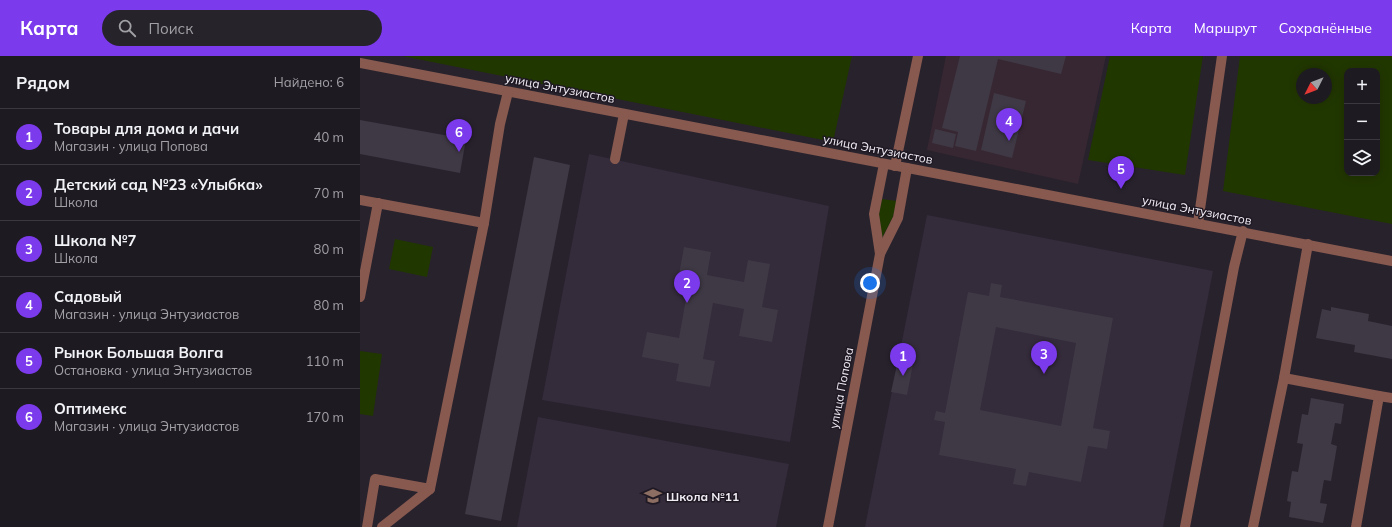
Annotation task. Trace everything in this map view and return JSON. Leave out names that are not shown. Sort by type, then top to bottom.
[{"type":"street","points":[[895,166],[918,56]]},
{"type":"street","points":[[1198,223],[1222,56]]},
{"type":"street","name":"улица Энтузиастов","points":[[360,64],[1243,231],[1392,261]]},
{"type":"street","points":[[382,527],[430,489],[484,224],[500,124],[508,92]]},
{"type":"street","points":[[615,159],[624,114]]},
{"type":"street","name":"улица Попова","points":[[880,254],[874,214],[884,164]]},
{"type":"street","name":"улица Попова","points":[[828,527],[880,254],[898,218],[907,168]]},
{"type":"street","points":[[360,200],[484,224]]},
{"type":"street","points":[[360,297],[378,203]]},
{"type":"street","points":[[1185,527],[1234,267],[1243,231]]},
{"type":"street","points":[[1253,527],[1284,378],[1308,244]]},
{"type":"street","points":[[1284,378],[1392,398]]},
{"type":"street","points":[[1356,527],[1379,396]]},
{"type":"street","points":[[367,527],[375,479],[430,489]]},
{"type":"shaded area","points":[[946,56],[1106,56],[1078,184],[927,150]]},
{"type":"shaded area","points":[[589,154],[829,206],[790,442],[542,400]]},
{"type":"shaded area","points":[[927,215],[1213,271],[1163,527],[865,527]]},
{"type":"shaded area","name":"Школа №11","points":[[538,417],[789,464],[776,527],[517,527]]},
{"type":"green space","points":[[402,56],[852,56],[833,142]]},
{"type":"green space","points":[[1110,56],[1203,56],[1185,175],[1088,160]]},
{"type":"green space","points":[[1240,56],[1392,56],[1392,224],[1223,191]]},
{"type":"green space","points":[[882,199],[897,201],[893,217],[882,238],[879,214]]},
{"type":"green space","points":[[395,239],[433,247],[427,277],[389,269]]},
{"type":"green space","points":[[360,351],[382,354],[373,416],[360,414]]},
{"type":"building","points":[[960,56],[1066,56],[1061,74],[998,59],[976,151],[955,146],[958,132],[942,128]]},
{"type":"building","points":[[994,93],[1026,101],[1012,158],[981,150]]},
{"type":"building","points":[[360,120],[466,139],[460,173],[360,154]]},
{"type":"building","points":[[935,129],[956,134],[953,148],[932,143]]},
{"type":"building","points":[[534,157],[570,165],[501,521],[465,514]]},
{"type":"building","points":[[684,247],[711,252],[707,275],[744,282],[748,260],[770,264],[762,307],[778,310],[772,342],[739,336],[744,309],[713,303],[703,359],[715,361],[710,387],[676,381],[679,364],[642,357],[647,332],[679,338],[689,282],[678,280]]},
{"type":"building","points":[[991,283],[1002,285],[1000,297],[1113,318],[1093,428],[1110,431],[1107,449],[1088,446],[1081,482],[1029,472],[1026,486],[1013,484],[1016,469],[939,455],[945,422],[934,420],[936,411],[945,413],[968,292],[989,296]],"holes":[[[996,327],[1076,343],[1061,426],[980,410]]]},
{"type":"building","points":[[1331,307],[1369,314],[1368,321],[1392,326],[1392,359],[1354,352],[1355,345],[1316,338],[1322,309],[1331,311]]},
{"type":"building","points":[[899,356],[914,359],[907,395],[891,392]]},
{"type":"building","points":[[1311,398],[1344,404],[1341,424],[1335,423],[1331,444],[1337,446],[1331,481],[1324,480],[1322,491],[1320,503],[1327,504],[1323,523],[1289,517],[1291,502],[1287,501],[1292,471],[1298,472],[1303,444],[1297,443],[1302,414],[1308,415]]},
{"type":"place","name":"Садовый","points":[[1009,141]]},
{"type":"place","name":"Оптимекс","points":[[459,152]]},
{"type":"place","name":"Рынок Большая Волга","points":[[1121,189]]},
{"type":"place","name":"Детский сад №23 «Улыбка»","points":[[687,303]]},
{"type":"place","name":"Школа №7","points":[[1044,374]]},
{"type":"place","name":"Товары для дома и дачи","points":[[903,376]]},
{"type":"place","name":"Школа №11","points":[[653,496]]}]
